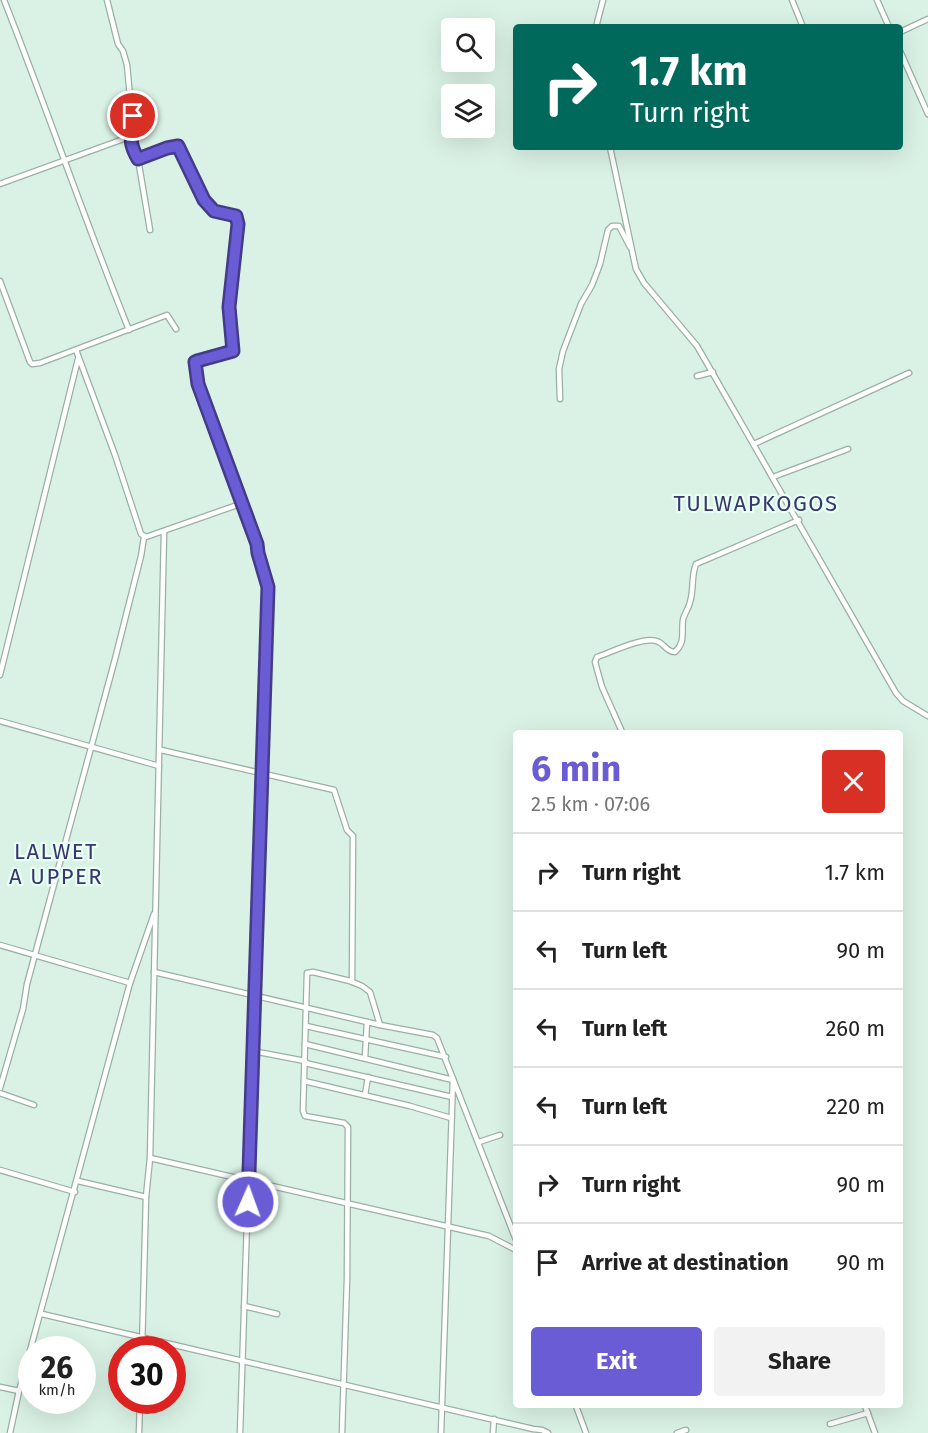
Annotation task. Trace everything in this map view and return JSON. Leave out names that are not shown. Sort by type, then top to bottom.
[{"type":"street","points":[[4,0],[65,160],[98,255],[129,330]]},
{"type":"street","points":[[107,0],[118,44],[126,58],[130,78],[133,128],[130,135],[131,145],[138,159],[150,230]]},
{"type":"street","points":[[597,24],[603,0]]},
{"type":"street","points":[[792,0],[802,24]]},
{"type":"street","points":[[877,0],[888,24]]},
{"type":"street","points":[[903,31],[928,19]]},
{"type":"street","points":[[903,58],[928,114]]},
{"type":"street","points":[[0,184],[130,135]]},
{"type":"street","points":[[138,159],[178,146],[204,200],[214,211],[233,214],[238,220],[229,307],[233,351],[197,361],[194,366],[198,384],[257,544],[268,587],[240,1433]]},
{"type":"street","points":[[611,150],[636,269],[644,283],[687,332],[713,372],[897,693],[903,701],[928,716]]},
{"type":"street","points":[[560,399],[559,369],[563,351],[581,304],[592,285],[600,264],[608,230],[612,226],[619,226],[632,250]]},
{"type":"street","points":[[0,281],[32,364],[167,315],[176,329]]},
{"type":"street","points":[[0,1088],[23,1010],[27,984],[118,648],[144,537],[75,350]]},
{"type":"street","points":[[0,675],[78,360]]},
{"type":"street","points":[[697,376],[713,372]]},
{"type":"street","points":[[754,444],[909,372]]},
{"type":"street","points":[[773,477],[848,449]]},
{"type":"street","points":[[144,537],[243,503]]},
{"type":"street","points":[[620,730],[602,687],[595,662],[597,657],[645,640],[659,642],[669,651],[675,652],[681,647],[683,640],[683,620],[690,602],[696,564],[799,520]]},
{"type":"street","points":[[142,1336],[146,1197],[150,1158],[161,750],[164,532]]},
{"type":"street","points":[[0,721],[159,766]]},
{"type":"street","points":[[161,750],[330,788],[336,794],[347,830],[353,836],[352,982]]},
{"type":"street","points":[[35,1336],[130,983],[155,912]]},
{"type":"street","points":[[0,945],[130,983]]},
{"type":"street","points":[[154,972],[380,1025],[433,1035],[439,1040],[446,1057],[513,1232]]},
{"type":"street","points":[[342,1433],[347,1279],[348,1127],[344,1123],[305,1116],[302,1107],[308,972],[362,986],[370,992],[380,1025]]},
{"type":"street","points":[[365,1058],[367,1022]]},
{"type":"street","points":[[306,1026],[446,1057]]},
{"type":"street","points":[[305,1044],[453,1078]]},
{"type":"street","points":[[253,1050],[452,1096]]},
{"type":"street","points":[[365,1095],[368,1077]]},
{"type":"street","points":[[441,1433],[453,1078]]},
{"type":"street","points":[[304,1082],[365,1095],[451,1118]]},
{"type":"street","points":[[0,1093],[34,1105]]},
{"type":"street","points":[[479,1142],[500,1135]]},
{"type":"street","points":[[150,1158],[489,1236],[513,1248]]},
{"type":"street","points":[[0,1170],[75,1192]]},
{"type":"street","points":[[78,1181],[146,1197]]},
{"type":"street","points":[[244,1306],[277,1314]]},
{"type":"street","points":[[42,1314],[138,1336]]},
{"type":"street","points":[[186,1348],[548,1433]]},
{"type":"street","points":[[0,1387],[18,1391]]},
{"type":"street","points":[[10,1433],[18,1396]]},
{"type":"street","points":[[577,1408],[586,1433]]},
{"type":"street","points":[[866,1408],[875,1433]]},
{"type":"street","points":[[830,1424],[868,1413]]},
{"type":"street","points":[[139,1433],[140,1414]]},
{"type":"street","points":[[493,1433],[494,1419]]},
{"type":"street","points":[[677,1433],[686,1430]]},
{"type":"district","name":"TULWAPKOGOS","points":[[756,503]]},
{"type":"district","name":"LALWET A UPPER","points":[[56,864]]},
{"type":"route","points":[[133,116],[131,145],[138,159],[178,146],[204,200],[214,211],[233,214],[238,220],[229,307],[233,351],[197,361],[194,366],[198,384],[254,533],[268,587],[248,1202]]}]
